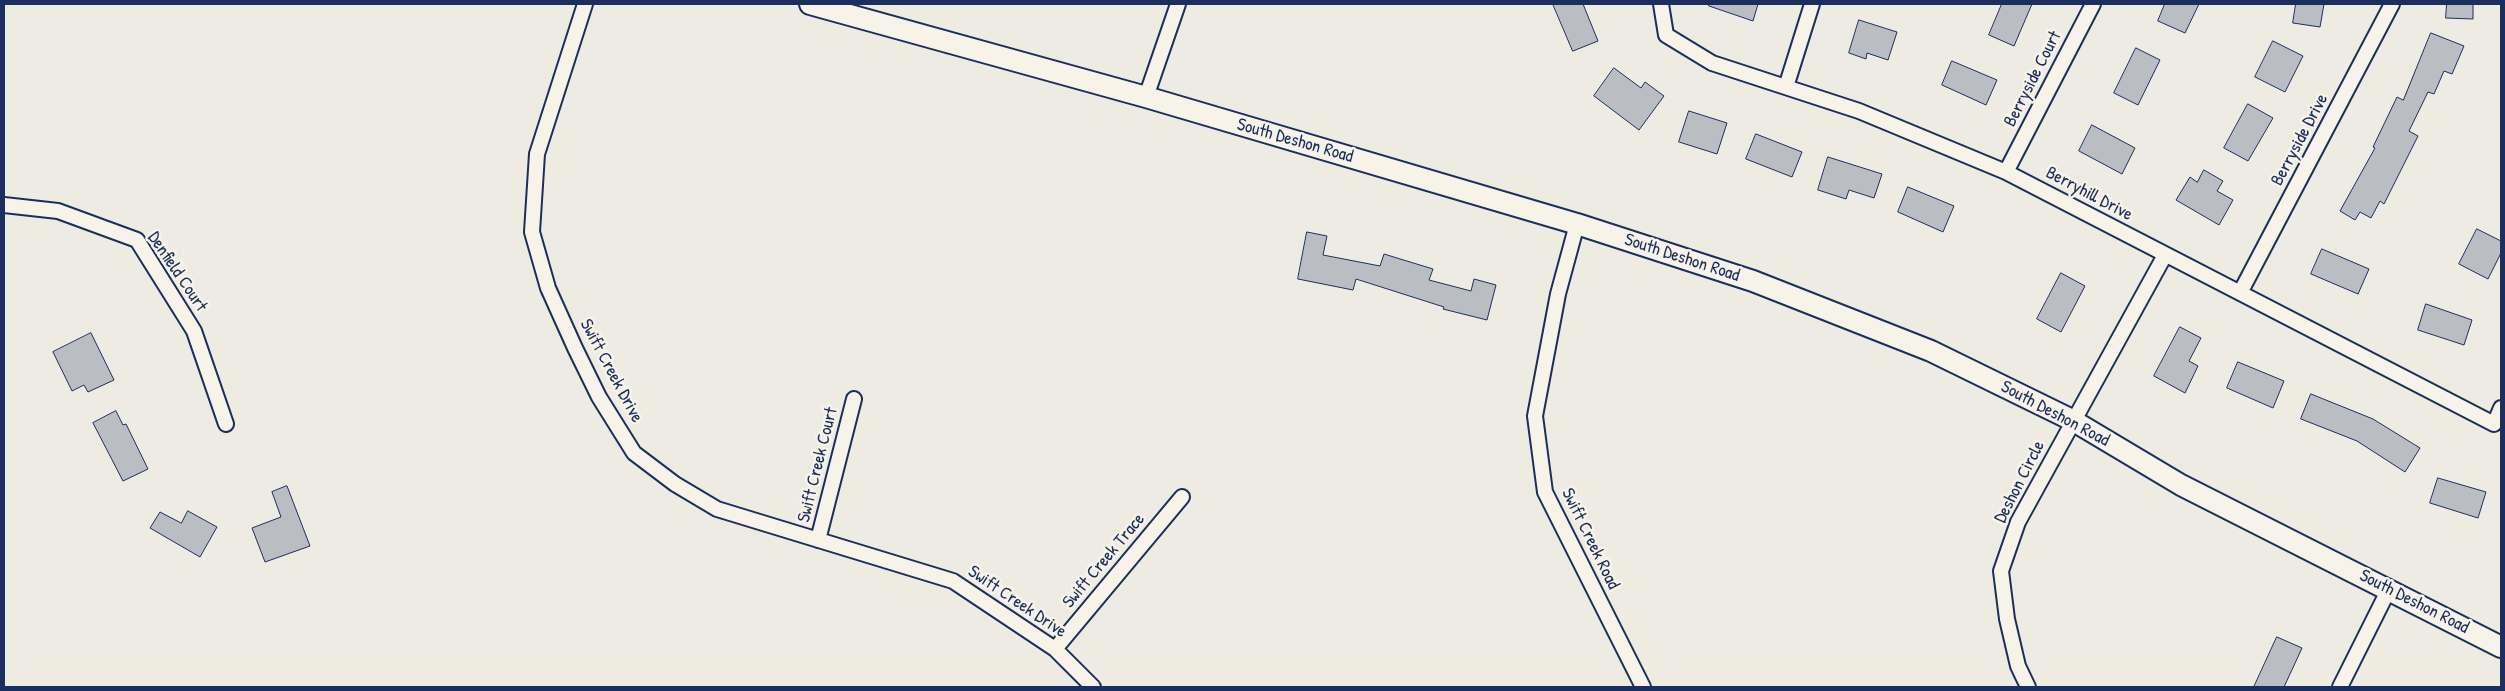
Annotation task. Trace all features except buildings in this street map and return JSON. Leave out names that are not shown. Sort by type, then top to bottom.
[{"type":"street","name":"Swift Creek Drive","points":[[585,4],[536,154],[532,232],[548,288],[599,397],[634,453],[675,484],[718,510],[953,581],[1055,649],[1093,687]]},
{"type":"street","name":"South Deshon Road","points":[[810,4],[1146,97],[1577,224],[1753,281],[1931,352],[2072,420],[2181,485],[2501,647]]},
{"type":"street","points":[[1146,97],[1178,4]]},
{"type":"street","name":"Berryhill Drive","points":[[1661,4],[1666,35],[1712,63],[1859,111],[2006,172],[2494,424],[2501,408]]},
{"type":"street","points":[[1786,87],[1812,4]]},
{"type":"street","name":"Berryside Court","points":[[2006,172],[2092,4]]},
{"type":"street","name":"Berryside Drive","points":[[2240,293],[2392,4]]},
{"type":"street","name":"Denfield Court","points":[[4,205],[58,211],[137,240],[194,331],[226,424]]},
{"type":"street","name":"Swift Creek Road","points":[[1577,224],[1558,294],[1535,416],[1543,473],[1546,492],[1643,687]]},
{"type":"street","name":"Deshon Circle","points":[[2028,687],[2018,666],[2007,619],[2001,571],[2018,522],[2072,420],[2165,255]]},
{"type":"street","name":"Swift Creek Court","points":[[818,540],[854,399]]},
{"type":"street","name":"Swift Creek Trace","points":[[1055,649],[1182,496]]},
{"type":"street","points":[[2340,687],[2389,589]]}]
